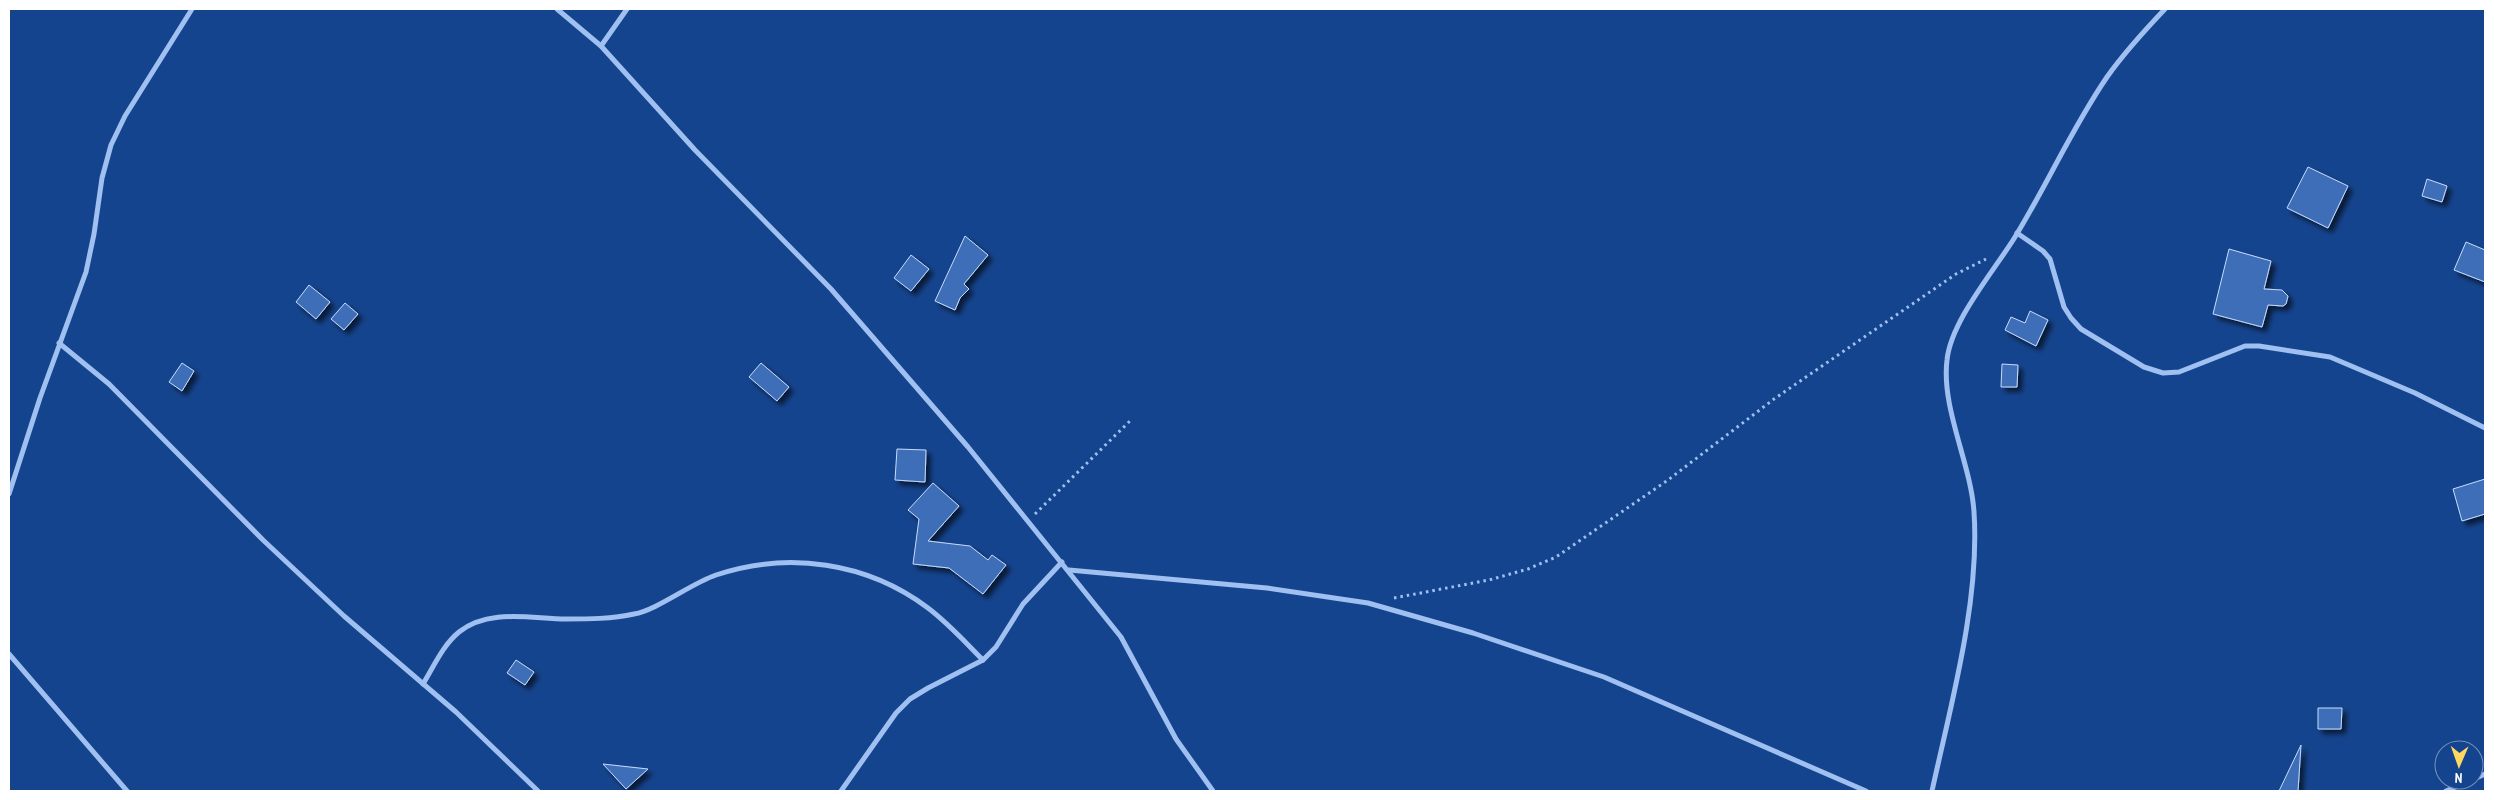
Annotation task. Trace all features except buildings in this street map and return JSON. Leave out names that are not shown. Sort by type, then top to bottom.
[{"type":"street","points":[[9,494],[59,343],[86,272],[94,234],[102,178],[111,145],[125,116],[192,9]]},
{"type":"street","points":[[557,9],[601,46],[695,150],[831,289],[968,447],[1027,522],[1069,570],[1121,637],[1176,739],[1213,791]]},
{"type":"street","points":[[601,46],[627,9]]},
{"type":"street","points":[[1932,791],[1963,642],[1976,555],[1974,509],[1947,386],[1946,361],[1951,339],[1985,280],[2007,250],[2066,144],[2107,78],[2140,36],[2165,9]]},
{"type":"street","points":[[2017,233],[2044,251],[2050,260],[2064,307],[2081,329],[2144,367],[2163,373],[2179,372],[2245,346],[2259,346],[2330,357],[2415,394],[2485,428]]},
{"type":"street","points":[[59,343],[109,384],[263,540],[344,616],[424,684],[538,791]]},
{"type":"street","points":[[424,684],[444,648],[460,631],[481,621],[502,616],[566,619],[606,618],[636,614],[716,575],[775,563],[816,562],[840,566],[894,588],[928,608],[983,660]]},
{"type":"street","points":[[841,791],[882,731],[910,699],[948,676],[983,660],[996,648],[1023,604],[1062,562]]},
{"type":"street","points":[[1069,570],[1267,588],[1368,603],[1472,633],[1604,677],[1866,791]]},
{"type":"street","points":[[9,654],[127,791]]},
{"type":"path","points":[[1368,603],[1489,580],[1528,569],[1556,557],[1668,480],[1774,399],[1956,274],[2007,250]]},
{"type":"path","points":[[1027,522],[1132,419]]}]
